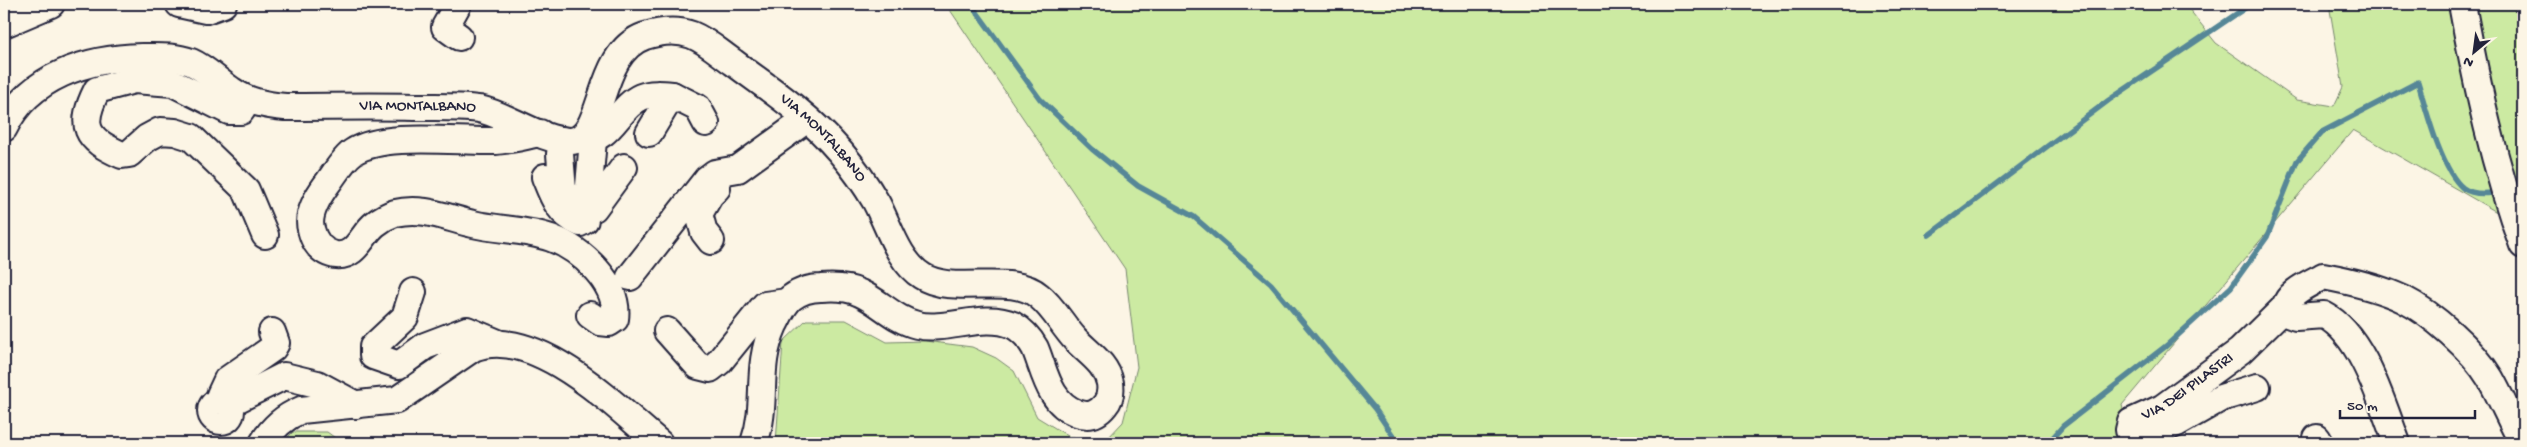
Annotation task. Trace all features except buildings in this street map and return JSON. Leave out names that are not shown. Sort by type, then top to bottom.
[{"type":"street","points":[[4,24],[51,4]]},
{"type":"street","points":[[179,4],[206,10],[222,4]]},
{"type":"street","points":[[458,4],[445,27],[459,37]]},
{"type":"street","points":[[2462,4],[2476,81],[2509,207],[2523,245]]},
{"type":"street","name":"VIA MONTALBANO","points":[[4,128],[18,106],[34,91],[76,66],[127,58],[175,58],[205,69],[230,90],[248,100],[285,107],[433,107],[478,109],[569,138],[592,123],[604,87],[618,57],[633,40],[666,31],[692,35],[703,40],[807,119],[835,148],[869,192],[907,263],[918,274],[938,283],[1021,288],[1039,296],[1063,326],[1105,370],[1110,389],[1108,402],[1096,413],[1088,416],[1068,410],[1056,398],[1048,385],[1034,346],[1025,334],[1014,326],[1001,322],[917,325],[901,319],[860,293],[846,288],[813,288],[794,296],[787,302]]},
{"type":"street","points":[[248,100],[241,111],[229,111],[174,83],[134,80],[97,90],[88,109],[86,124],[91,135],[122,155],[129,154],[147,138],[160,132],[175,132],[191,137],[246,190],[266,235]]},
{"type":"street","points":[[649,133],[672,95]]},
{"type":"street","points":[[590,315],[600,322],[609,323],[615,319],[613,297],[601,276],[573,249],[551,238],[474,224],[432,212],[413,211],[394,213],[375,224],[358,244],[346,254],[338,255],[327,253],[318,246],[313,237],[309,223],[313,208],[322,190],[352,152],[386,142],[452,138],[492,141],[601,136],[619,113],[641,97],[672,95],[698,108],[706,123]]},
{"type":"street","points":[[710,241],[704,232],[699,214],[710,196],[738,169],[807,119]]},
{"type":"street","points":[[569,138],[589,186],[594,208],[624,167]]},
{"type":"street","points":[[545,177],[554,201],[572,219],[580,223],[585,220],[580,205],[563,191],[560,154],[569,138]]},
{"type":"street","points":[[630,277],[707,179],[715,173],[738,169]]},
{"type":"street","name":"VIA DEI PILASTRI","points":[[2257,387],[2221,398],[2177,423],[2140,438],[2134,437],[2129,430],[2131,422],[2162,408],[2240,351],[2285,307],[2286,300],[2323,276],[2359,282],[2404,300],[2439,325],[2473,356],[2490,378],[2523,443]]},
{"type":"street","points":[[413,292],[405,317],[374,347],[373,356],[399,365],[425,346],[467,330],[498,344]]},
{"type":"street","points":[[667,331],[698,366],[710,369],[719,362],[765,305],[787,302]]},
{"type":"street","points":[[754,443],[760,426],[762,359],[766,343],[787,302]]},
{"type":"street","points":[[2285,307],[2288,314],[2296,317],[2324,315],[2347,334],[2374,380],[2396,443]]},
{"type":"street","points":[[272,332],[276,343],[273,348],[227,380],[220,395],[224,408],[240,396],[284,376],[317,384],[356,405]]},
{"type":"street","points":[[263,443],[270,431],[289,415],[301,410],[397,400],[473,348],[485,343],[518,347],[558,363],[659,443]]},
{"type":"green space","points":[[946,4],[2185,4],[2216,43],[2297,100],[2334,106],[2343,87],[2329,4],[2523,4],[2523,227],[2353,130],[2122,405],[2131,443],[1091,443],[1107,439],[1123,422],[1137,367],[1125,269]]},
{"type":"green space","points":[[806,320],[846,320],[887,342],[925,341],[972,347],[996,358],[1014,371],[1037,417],[1068,436],[1088,443],[776,443],[783,342]]},
{"type":"green space","points":[[293,432],[327,432],[342,443],[282,443]]},
{"type":"waterway","points":[[971,4],[1040,99],[1092,149],[1138,186],[1194,217],[1271,284],[1375,409],[1398,443]]},
{"type":"waterway","points":[[1929,235],[2109,100],[2251,4]]},
{"type":"waterway","points":[[2048,443],[2063,426],[2166,346],[2231,287],[2267,237],[2297,161],[2322,132],[2418,82],[2441,154],[2455,179],[2463,188],[2470,191],[2492,193]]}]
